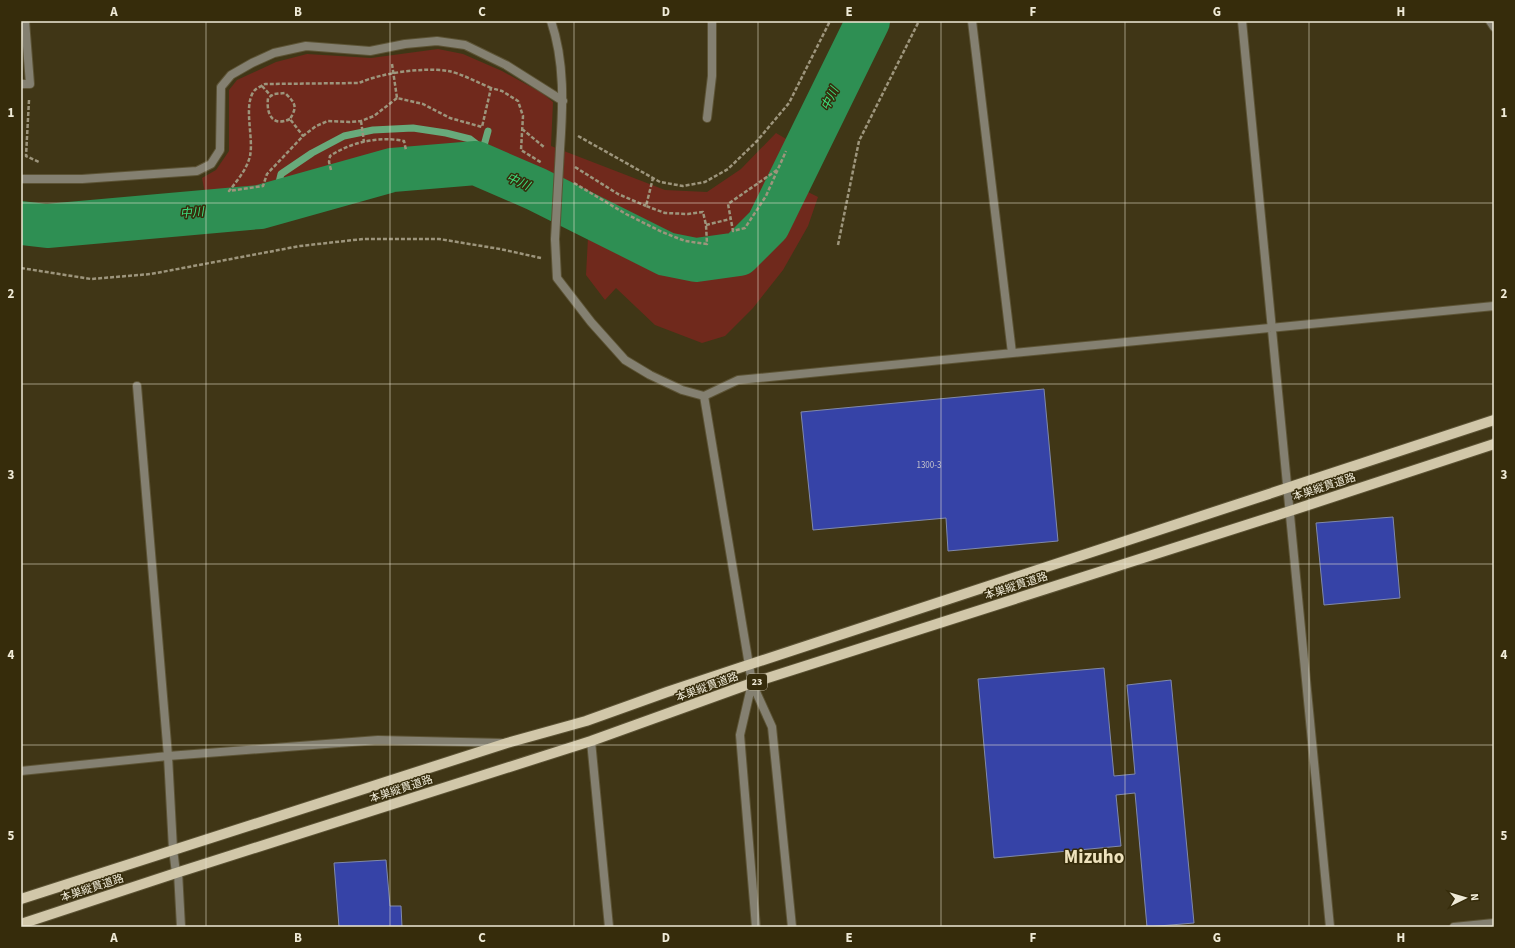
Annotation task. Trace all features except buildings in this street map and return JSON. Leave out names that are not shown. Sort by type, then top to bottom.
[{"type":"main road","name":"本巣縦貫道路","points":[[21,899],[507,743],[586,721],[748,665],[1494,420]]},
{"type":"main road","name":"本巣縦貫道路","points":[[21,924],[177,872],[591,742],[752,683],[1290,511],[1494,444]]},
{"type":"street","points":[[21,84],[30,84],[25,21]]},
{"type":"street","points":[[551,21],[557,39],[563,101],[555,239],[557,278],[591,322],[625,360],[650,375],[676,387],[704,396],[738,380],[1494,306]]},
{"type":"street","points":[[707,118],[712,76],[712,21]]},
{"type":"street","points":[[972,21],[1012,353]]},
{"type":"street","points":[[1242,21],[1330,927]]},
{"type":"street","points":[[1490,21],[1494,27]]},
{"type":"street","points":[[21,179],[82,179],[197,171],[211,164],[220,150],[221,87],[231,75],[274,53],[306,46],[370,51],[437,41],[465,45],[506,65],[563,101]]},
{"type":"street","points":[[137,386],[168,756],[173,849],[177,872],[181,927]]},
{"type":"street","points":[[704,396],[748,665],[752,683],[772,727],[792,927]]},
{"type":"street","points":[[752,683],[740,735],[756,927]]},
{"type":"street","points":[[21,771],[168,756],[378,740],[507,743]]},
{"type":"street","points":[[591,742],[609,927]]},
{"type":"street","points":[[1454,927],[1494,923]]},
{"type":"path","points":[[838,245],[859,141],[919,21]]},
{"type":"path","points":[[390,47],[397,98]]},
{"type":"path","points":[[397,98],[374,116],[361,121],[328,121],[316,126],[303,136],[267,174],[263,186],[229,191],[241,176],[250,156],[251,138],[249,104],[254,91],[265,84],[295,82],[327,84],[359,83],[371,78],[424,70],[449,71],[502,91],[518,100],[523,116],[521,150],[547,166]]},
{"type":"path","points":[[30,84],[26,156],[40,162]]},
{"type":"path","points":[[262,86],[271,96]]},
{"type":"path","points":[[397,98],[424,104],[450,118],[482,127],[491,88]]},
{"type":"path","points":[[285,93],[295,105],[295,111],[290,119],[284,122],[276,121],[270,116],[267,108],[268,98],[274,94],[285,93]]},
{"type":"path","points":[[290,119],[303,136]]},
{"type":"path","points":[[361,121],[364,142]]},
{"type":"path","points":[[522,129],[546,149]]},
{"type":"path","points":[[331,170],[329,162],[330,156],[340,149],[364,142],[390,138],[404,141],[406,150]]},
{"type":"path","points":[[777,170],[728,204],[733,231],[746,228],[766,196],[786,151]]},
{"type":"path","points":[[572,165],[618,194],[665,214],[688,214],[703,212],[706,225],[707,244],[685,241],[626,214],[572,182]]},
{"type":"path","points":[[646,206],[653,178]]},
{"type":"path","points":[[706,225],[730,219]]},
{"type":"path","points":[[21,268],[92,279],[151,274],[300,246],[363,239],[439,239],[500,249],[556,261]]},
{"type":"shaded area","points":[[438,49],[463,54],[502,71],[542,93],[553,102],[551,146],[665,190],[707,192],[741,169],[776,133],[815,156],[800,188],[818,197],[808,226],[783,270],[753,308],[725,336],[702,343],[655,325],[616,288],[605,300],[586,275],[590,201],[546,177],[490,155],[457,149],[387,156],[357,167],[283,188],[207,203],[202,178],[216,170],[229,151],[229,90],[237,80],[276,62],[307,54],[371,58]]},
{"type":"waterway","name":"中川","points":[[21,223],[47,226],[260,207],[392,170],[476,163],[536,189],[666,254],[696,260],[739,254],[768,225],[868,21]]},
{"type":"waterway","points":[[274,203],[281,174],[312,153],[344,136],[373,130],[413,128],[446,133],[470,139],[483,149],[488,131]]},
{"type":"district","name":"Mizuho","points":[[1094,857]]}]
